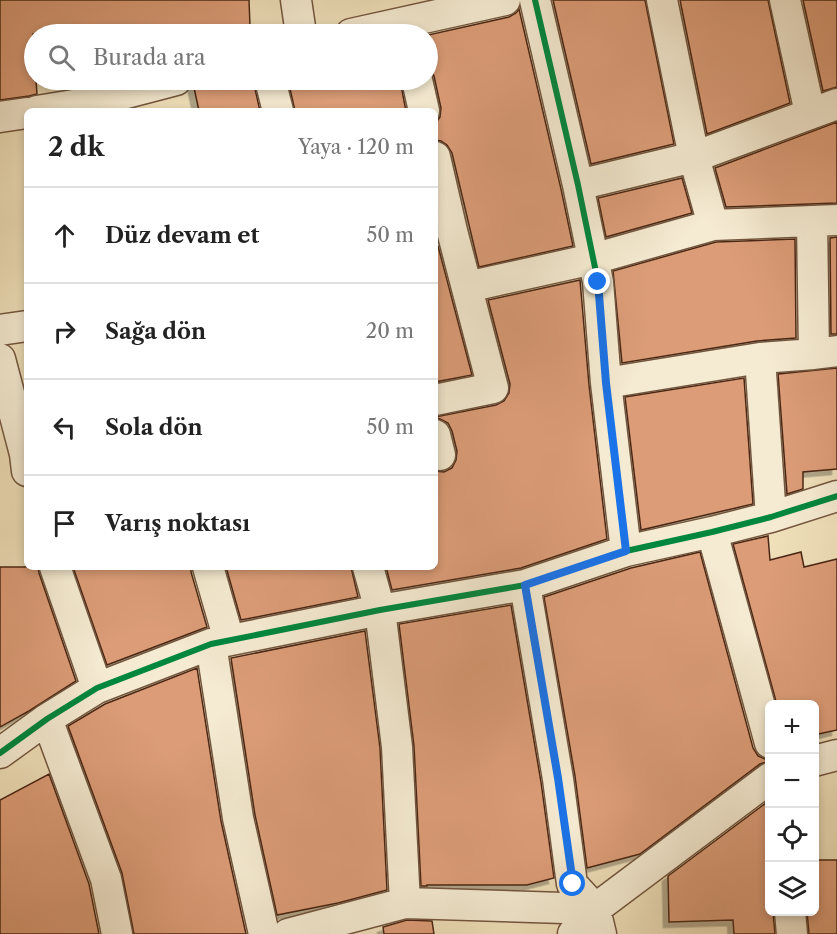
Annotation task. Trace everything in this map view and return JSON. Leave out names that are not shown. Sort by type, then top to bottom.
[{"type":"street","points":[[296,0],[300,24]]},
{"type":"street","points":[[422,24],[505,0]]},
{"type":"street","points":[[535,0],[598,282],[606,383],[626,551]]},
{"type":"street","points":[[662,0],[694,157],[713,225]]},
{"type":"street","points":[[578,185],[694,157],[824,109],[785,0]]},
{"type":"street","points":[[92,107],[145,90]]},
{"type":"street","points":[[273,90],[277,108]]},
{"type":"street","points":[[419,90],[423,108]]},
{"type":"street","points":[[0,117],[24,113]]},
{"type":"street","points":[[438,182],[444,233],[467,287],[493,388],[438,399]]},
{"type":"street","points":[[467,287],[593,259],[713,225],[824,220],[825,353],[760,358],[606,383]]},
{"type":"street","points":[[0,330],[24,326]]},
{"type":"street","points":[[760,358],[771,517]]},
{"type":"street","points":[[0,359],[24,450]]},
{"type":"street","points":[[0,753],[47,719],[97,688],[220,642],[380,610],[525,585],[626,551],[771,517],[837,496]]},
{"type":"street","points":[[712,532],[765,725]]},
{"type":"street","points":[[56,570],[97,688]]},
{"type":"street","points":[[208,570],[220,642],[238,818],[264,934]]},
{"type":"street","points":[[369,570],[380,610],[397,747],[405,903]]},
{"type":"street","points":[[525,585],[560,788],[573,884],[598,922]]},
{"type":"street","points":[[47,719],[106,879],[117,934]]},
{"type":"street","points":[[819,760],[837,755]]},
{"type":"street","points":[[573,934],[598,922],[765,782]]},
{"type":"street","points":[[288,934],[405,903],[598,922]]},
{"type":"street","points":[[790,916],[792,934]]},
{"type":"building","points":[[0,0],[249,0],[250,24],[24,24],[24,90],[37,90],[37,94],[0,100]]},
{"type":"building","points":[[553,0],[645,0],[674,144],[591,164]]},
{"type":"building","points":[[680,0],[768,0],[790,103],[707,134]]},
{"type":"building","points":[[803,0],[837,0],[837,87],[823,91]]},
{"type":"building","points":[[519,9],[573,246],[479,267],[452,153],[447,145],[438,140],[438,120],[441,108],[437,90],[438,33],[509,17]]},
{"type":"building","points":[[194,90],[255,90],[259,108],[198,108]]},
{"type":"building","points":[[290,90],[402,90],[405,108],[294,108]]},
{"type":"building","points":[[837,122],[837,203],[726,207],[715,168]]},
{"type":"building","points":[[682,178],[692,213],[606,237],[598,198]]},
{"type":"building","points":[[837,237],[837,334],[831,334],[830,238]]},
{"type":"building","points":[[795,239],[796,338],[757,341],[622,363],[613,271],[716,242]]},
{"type":"building","points":[[438,246],[472,375],[438,381]]},
{"type":"building","points":[[580,280],[589,385],[607,539],[521,568],[392,590],[387,570],[438,570],[438,471],[444,472],[452,468],[457,451],[448,423],[438,419],[438,416],[496,405],[504,401],[509,393],[510,384],[488,300]]},
{"type":"building","points":[[837,368],[837,469],[803,472],[803,489],[787,494],[778,374]]},
{"type":"building","points":[[744,378],[753,504],[641,530],[625,397]]},
{"type":"building","points":[[768,536],[770,560],[801,552],[804,567],[837,559],[837,730],[819,734],[819,700],[776,700],[733,544]]},
{"type":"building","points":[[700,552],[753,748],[758,756],[765,759],[765,762],[640,854],[587,868],[575,776],[544,597],[631,568]]},
{"type":"building","points":[[0,567],[24,567],[24,570],[38,570],[76,681],[0,727]]},
{"type":"building","points":[[74,570],[191,570],[207,627],[107,665]]},
{"type":"building","points":[[227,570],[352,570],[358,597],[241,620]]},
{"type":"building","points":[[511,605],[541,782],[554,878],[527,885],[421,886],[414,746],[399,624]]},
{"type":"building","points":[[365,631],[380,748],[387,890],[338,903],[277,915],[255,815],[231,658]]},
{"type":"building","points":[[197,668],[221,821],[246,934],[134,934],[122,873],[68,726],[105,704]]},
{"type":"building","points":[[49,774],[89,884],[99,934],[0,934],[0,800]]},
{"type":"building","points":[[765,804],[765,916],[773,916],[775,934],[734,934],[733,920],[669,922],[668,876]]},
{"type":"building","points":[[819,860],[837,860],[837,934],[809,934],[807,916],[819,916]]},
{"type":"building","points":[[407,920],[432,921],[434,934],[384,934],[383,927]]},
{"type":"cycle path","points":[[535,0],[598,282],[606,383],[626,551]]},
{"type":"cycle path","points":[[0,753],[47,719],[97,688],[211,644],[380,610],[525,585],[626,551],[771,517],[837,496]]},
{"type":"route","points":[[573,884],[558,778],[525,585],[626,551],[606,383],[598,282]]}]
